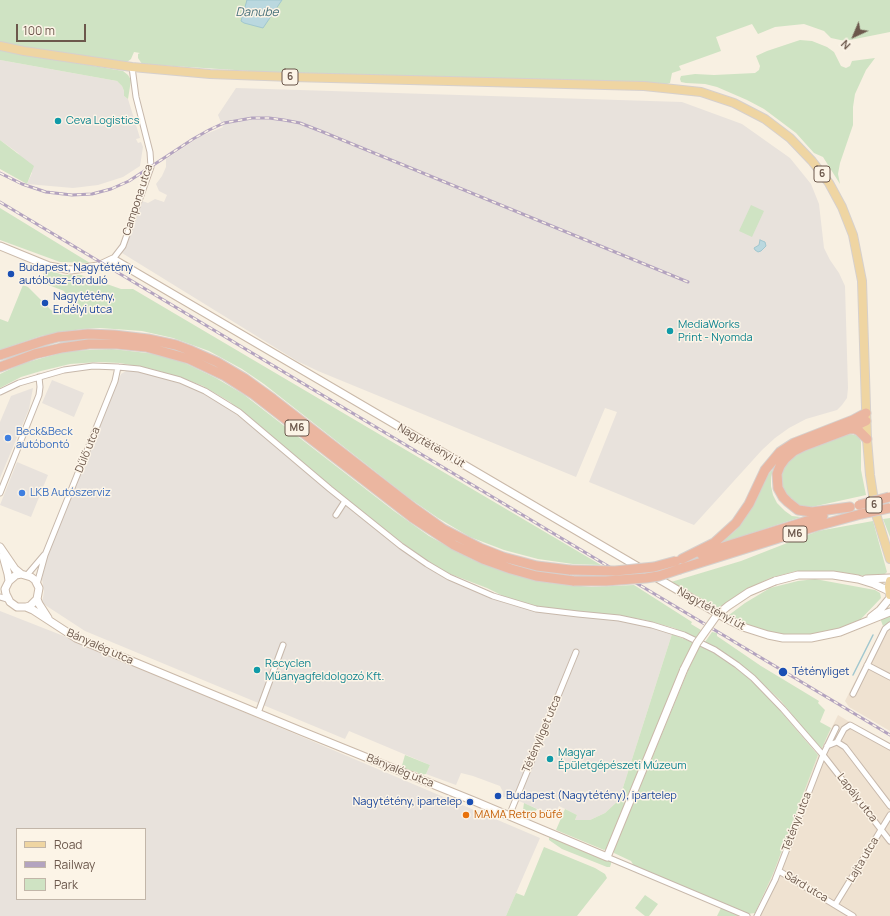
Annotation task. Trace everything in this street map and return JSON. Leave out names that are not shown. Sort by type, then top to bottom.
[{"type":"highway","name":"M6","points":[[0,355],[58,337],[88,334],[148,338],[176,345],[192,351],[217,362],[258,388],[443,529],[480,548],[503,557],[537,566],[570,570],[615,571],[679,563],[861,514],[890,508]]},
{"type":"highway","name":"M6","points":[[0,367],[24,357],[75,345],[104,344],[146,347],[189,359],[225,376],[253,394],[413,518],[454,545],[483,559],[511,569],[542,577],[574,581],[606,581],[646,578],[679,563],[854,506],[889,497]]},
{"type":"highway","points":[[679,563],[714,542],[736,523],[749,504],[765,470],[780,452],[794,443],[853,420],[866,417]]},
{"type":"highway","points":[[854,506],[816,512],[805,512],[798,510],[783,497],[778,488],[777,478],[778,471],[782,463],[794,451],[849,429],[866,417]]},
{"type":"highway","points":[[849,429],[859,431],[867,439]]},
{"type":"main road","name":"6","points":[[0,46],[132,67],[210,74],[659,87],[701,92],[734,103],[765,119],[790,138],[812,161],[829,183],[842,207],[853,235],[862,281],[867,439],[872,491],[876,514],[890,559]]},
{"type":"main road","name":"6","points":[[882,534],[890,545]]},
{"type":"main road","points":[[890,580],[890,595]]},
{"type":"street","name":"Campona utca","points":[[113,259],[123,246],[151,167],[150,152],[136,97],[132,67]]},
{"type":"street","points":[[0,246],[49,266],[71,270],[98,266],[113,259]]},
{"type":"street","name":"Nagytétényi út","points":[[113,259],[732,622],[755,632],[768,635],[811,638],[840,632],[890,612]]},
{"type":"street","name":"Lapály utca","points":[[0,392],[19,383],[64,370],[93,366],[139,369],[180,380],[205,391],[226,403],[255,425],[401,546],[449,577],[478,591],[536,608],[634,620],[668,629],[700,642],[731,661],[753,678],[783,709],[823,755],[890,841]]},
{"type":"street","name":"Dűlő utca","points":[[38,584],[45,555],[116,381],[118,367]]},
{"type":"street","points":[[0,493],[39,395],[39,377]]},
{"type":"street","points":[[336,515],[345,501]]},
{"type":"street","points":[[0,548],[15,569],[35,580],[38,584],[39,592],[37,599],[30,606],[26,607]]},
{"type":"street","name":"Bányalég utca","points":[[0,548],[8,574],[5,584],[4,598],[13,605],[22,608],[26,607],[33,610],[76,638],[509,816],[747,916]]},
{"type":"street","name":"Dűlő utca","points":[[24,574],[45,555]]},
{"type":"street","points":[[5,584],[16,575],[24,574]]},
{"type":"street","points":[[607,857],[684,669],[697,643],[717,616],[728,606],[749,592],[775,581],[798,575],[815,574],[858,579],[890,580]]},
{"type":"street","points":[[858,579],[874,584],[890,595]]},
{"type":"street","name":"Nagytétényi út","points":[[866,621],[880,610],[890,595]]},
{"type":"street","name":"Bányalég utca","points":[[37,599],[43,611],[54,624]]},
{"type":"street","points":[[853,694],[885,629],[889,625]]},
{"type":"street","points":[[258,714],[284,645]]},
{"type":"street","name":"Tétényliget utca","points":[[509,816],[576,652]]},
{"type":"street","points":[[867,665],[890,676]]},
{"type":"street","points":[[827,746],[837,742],[844,729],[850,725],[890,747]]},
{"type":"street","name":"Tétényi utca","points":[[757,916],[779,871],[823,755],[836,728]]},
{"type":"street","points":[[837,742],[845,747],[890,806]]},
{"type":"street","name":"Lajta utca","points":[[835,905],[890,815]]},
{"type":"street","name":"Sárd utca","points":[[779,871],[853,916]]},
{"type":"shaded area","points":[[0,60],[117,81],[122,86],[124,96],[128,99],[140,138],[136,139],[138,143],[141,142],[143,147],[140,166],[123,177],[98,185],[73,188],[27,184],[32,173],[18,153],[0,140]]},
{"type":"shaded area","points":[[236,88],[682,102],[742,124],[790,158],[811,184],[819,204],[824,248],[845,286],[847,398],[837,410],[806,419],[789,428],[775,438],[762,450],[694,525],[589,482],[617,412],[605,408],[576,477],[297,361],[122,253],[142,201],[148,203],[155,199],[164,202],[167,195],[159,191],[156,184],[166,167],[166,159],[201,136],[223,127],[218,115]]},
{"type":"shaded area","points":[[128,370],[163,377],[203,393],[227,407],[425,566],[462,586],[505,603],[544,613],[624,621],[649,626],[672,634],[619,800],[605,813],[590,820],[578,821],[575,820],[577,815],[559,806],[554,816],[512,798],[503,797],[503,792],[500,786],[473,776],[461,773],[456,785],[426,774],[430,765],[349,731],[345,739],[85,631],[42,603],[44,592],[42,579],[47,558],[121,374]]},
{"type":"shaded area","points":[[52,380],[84,393],[74,417],[42,403]]},
{"type":"shaded area","name":"Beck&Beck autóbontó","points":[[33,388],[29,409],[0,478],[0,422],[11,396]]},
{"type":"shaded area","points":[[17,462],[48,475],[31,517],[0,505]]},
{"type":"shaded area","points":[[0,611],[79,642],[540,838],[506,916],[0,916]]},
{"type":"shaded area","points":[[890,623],[890,731],[849,707],[845,701],[883,626]]},
{"type":"shaded area","points":[[838,715],[890,746],[890,916],[755,916],[773,874],[818,755]]},
{"type":"green space","points":[[0,0],[890,0],[890,32],[845,41],[831,38],[824,31],[804,24],[775,27],[758,34],[752,24],[716,37],[721,51],[679,66],[681,70],[672,73],[670,83],[667,84],[281,73],[142,64],[138,58],[138,54],[140,53],[134,52],[131,59],[127,62],[0,44]]},
{"type":"green space","points":[[800,40],[812,41],[827,47],[834,52],[841,66],[846,68],[850,66],[852,61],[875,58],[866,70],[855,94],[853,125],[840,163],[838,174],[840,184],[823,157],[814,153],[796,133],[764,109],[717,87],[705,84],[681,82],[680,79],[681,76],[695,74],[714,75],[755,73],[759,70],[760,66],[756,56]]},
{"type":"green space","points":[[0,50],[123,71],[131,80],[128,99],[124,96],[122,86],[117,81],[0,60]]},
{"type":"green space","points":[[0,140],[34,166],[27,184],[0,169]]},
{"type":"green space","points":[[751,205],[764,211],[752,237],[739,231]]},
{"type":"green space","points":[[0,208],[90,263],[60,262],[0,240]]},
{"type":"green space","points":[[45,269],[63,275],[81,275],[121,289],[133,289],[601,565],[573,564],[538,559],[504,550],[470,537],[438,518],[409,498],[264,384],[242,369],[209,351],[173,338],[142,331],[100,328],[82,329],[41,336],[0,350],[0,319],[8,322],[23,285],[28,287],[51,310],[55,312],[60,312],[67,307],[68,298],[64,291],[41,282]]},
{"type":"green space","points":[[112,349],[156,354],[185,363],[216,378],[243,394],[394,511],[429,536],[471,559],[496,569],[551,583],[591,587],[634,585],[692,622],[691,624],[701,630],[696,638],[674,628],[645,620],[622,616],[564,611],[535,606],[511,600],[487,588],[445,572],[427,561],[341,495],[230,402],[203,386],[182,378],[152,369],[120,363],[98,362],[70,364],[41,371],[21,377],[0,388],[0,374],[21,364],[67,351]]},
{"type":"green space","points":[[850,434],[859,436],[861,442],[861,470],[866,495],[807,508],[794,504],[783,490],[781,479],[783,469],[789,460],[802,452]]},
{"type":"green space","points":[[773,469],[771,486],[777,503],[792,516],[801,517],[721,543],[736,530],[747,515],[765,478]]},
{"type":"green space","points":[[890,518],[890,537],[883,519]]},
{"type":"green space","points":[[873,521],[887,572],[883,576],[865,576],[840,572],[796,571],[770,578],[746,590],[719,608],[671,582],[741,561],[818,531]]},
{"type":"green space","points":[[815,579],[875,590],[880,593],[881,598],[860,620],[835,630],[813,635],[777,634],[748,625],[729,615],[745,603],[770,588],[798,581]]},
{"type":"green space","points":[[890,615],[890,623],[883,626],[880,618]]},
{"type":"green space","points":[[712,632],[717,633],[717,636],[761,666],[819,701],[818,703],[825,710],[820,722],[831,728],[821,750],[781,701],[762,683],[739,663],[705,642]]},
{"type":"green space","points":[[672,634],[694,643],[606,849],[604,850],[556,830],[565,809],[577,815],[575,820],[590,820],[605,813],[619,800]]},
{"type":"green space","points":[[700,645],[721,657],[746,676],[766,694],[818,755],[773,874],[755,913],[748,914],[634,866],[631,861],[614,853],[689,668]]},
{"type":"green space","points":[[405,755],[430,765],[426,774],[419,775],[417,772],[401,769]]},
{"type":"green space","points":[[524,803],[537,809],[533,815],[527,814],[523,810]]},
{"type":"green space","points":[[553,835],[611,861],[610,867],[562,849],[549,840],[549,837]]},
{"type":"green space","points":[[544,847],[595,868],[605,874],[607,878],[577,916],[506,916],[516,893],[524,896]]},
{"type":"green space","points":[[645,895],[658,904],[649,916],[645,916],[635,908]]},
{"type":"green space","points":[[721,908],[739,916],[717,916]]},
{"type":"water","name":"Danube","points":[[247,0],[282,0],[263,28],[241,21]]},
{"type":"water","points":[[760,240],[765,242],[766,246],[758,252],[754,248],[759,245]]},
{"type":"waterway","points":[[853,675],[873,635]]},
{"type":"railway","points":[[0,173],[22,184],[46,192],[72,195],[92,194],[111,189],[129,181],[193,139],[224,123],[252,118],[284,120],[300,123],[323,132],[688,282]]},
{"type":"railway","points":[[0,202],[890,735]]},
{"type":"place","name":"Ceva Logistics","points":[[58,121]]},
{"type":"place","name":"Budapest, Nagytétény autóbusz-forduló","points":[[11,274]]},
{"type":"place","name":"Nagytétény, Erdélyi utca","points":[[45,303]]},
{"type":"place","name":"MediaWorks Print - Nyomda","points":[[670,331]]},
{"type":"place","name":"Beck&Beck autóbontó","points":[[8,438]]},
{"type":"place","name":"LKB Autószerviz","points":[[22,493]]},
{"type":"place","name":"Recyclen Műanyagfeldolgozó Kft.","points":[[257,670]]},
{"type":"place","name":"Tétényliget","points":[[783,672]]},
{"type":"place","name":"Magyar Épületgépészeti Múzeum","points":[[550,759]]},
{"type":"place","name":"Budapest (Nagytétény), ipartelep","points":[[498,796]]},
{"type":"place","name":"Nagytétény, ipartelep","points":[[470,802]]},
{"type":"place","name":"MAMA Retro büfé","points":[[466,815]]}]
